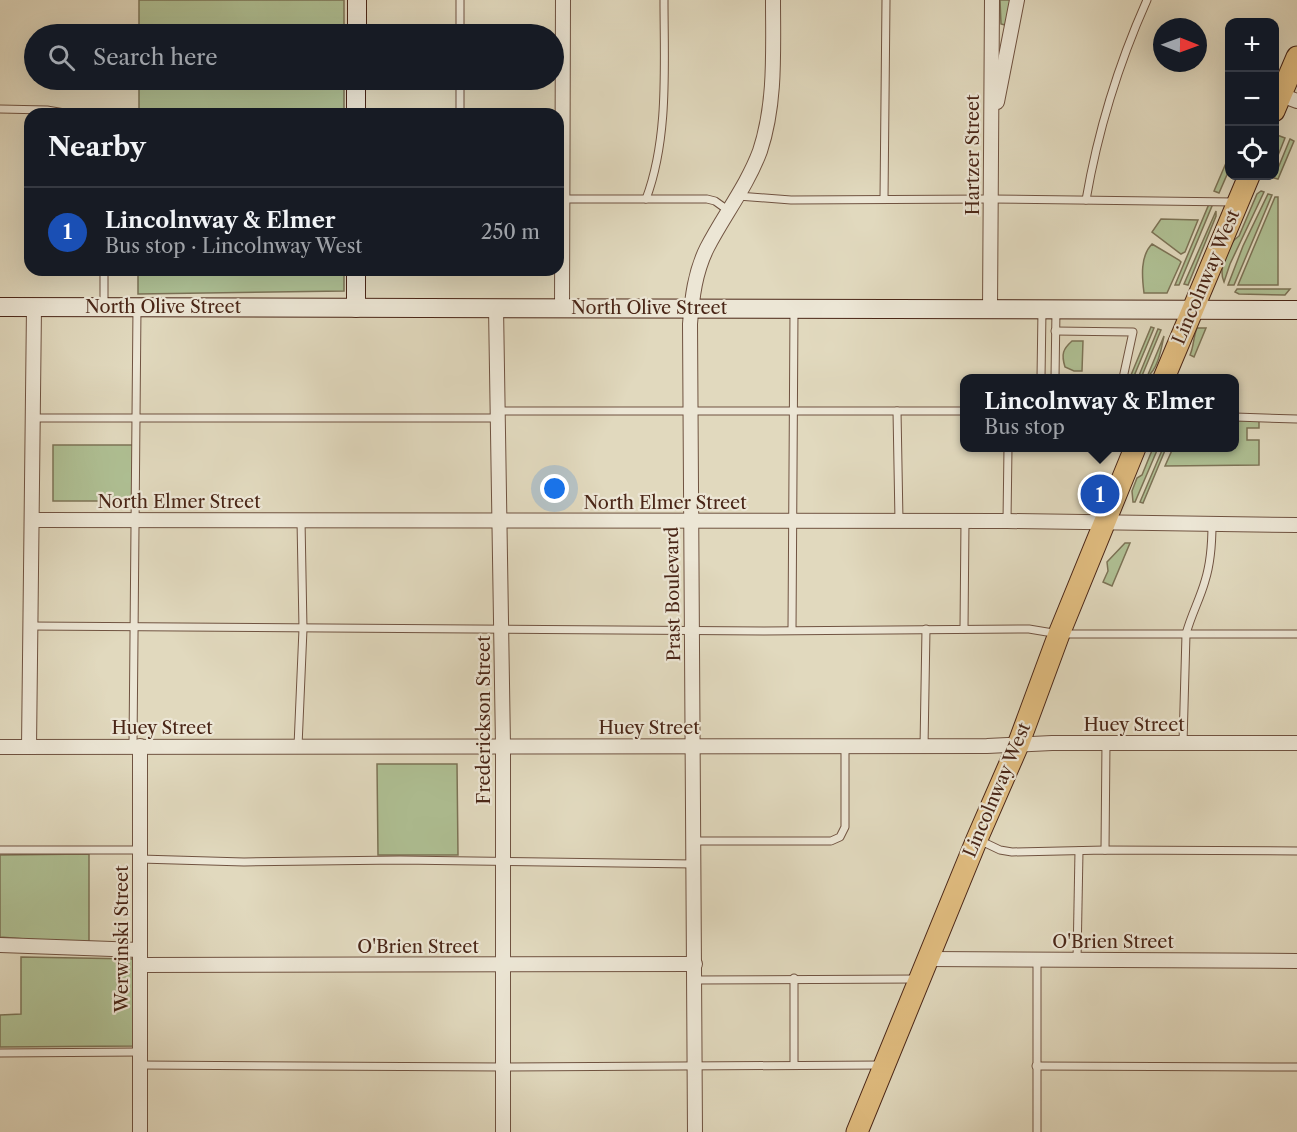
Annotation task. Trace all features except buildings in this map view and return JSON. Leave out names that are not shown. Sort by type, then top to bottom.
[{"type":"main road","points":[[1284,102],[1297,57]]},
{"type":"main road","name":"Lincolnway West","points":[[1166,374],[1247,180]]},
{"type":"main road","name":"Lincolnway West","points":[[857,1132],[1018,745],[1059,634],[1133,452]]},
{"type":"street","points":[[357,0],[357,24]]},
{"type":"street","points":[[563,0],[563,24]]},
{"type":"street","name":"Prast Boulevard","points":[[695,1132],[690,521],[692,308],[699,269],[707,248],[738,196],[760,150],[767,123],[772,80],[773,0]]},
{"type":"street","name":"Hartzer Street","points":[[990,310],[992,0]]},
{"type":"street","points":[[991,136],[1017,0]]},
{"type":"street","points":[[356,90],[356,108]]},
{"type":"street","points":[[561,108],[562,90]]},
{"type":"street","points":[[356,276],[356,308]]},
{"type":"street","points":[[561,276],[562,308]]},
{"type":"street","name":"North Olive Street","points":[[0,308],[1297,310]]},
{"type":"street","points":[[30,747],[34,308]]},
{"type":"street","name":"Frederickson Street","points":[[496,308],[503,746],[503,1132]]},
{"type":"street","name":"North Elmer Street","points":[[32,520],[1007,521],[1297,525]]},
{"type":"street","name":"Huey Street","points":[[0,747],[924,747],[1106,743],[1297,743]]},
{"type":"street","name":"Werwinski Street","points":[[137,746],[140,855],[140,1132]]},
{"type":"street","name":"O'Brien Street","points":[[0,945],[140,958],[503,965],[695,964]]},
{"type":"street","name":"O'Brien Street","points":[[929,959],[1297,961]]},
{"type":"lane","points":[[460,0],[460,24]]},
{"type":"lane","points":[[646,199],[654,178],[660,144],[664,0]]},
{"type":"lane","points":[[884,199],[886,0]]},
{"type":"lane","points":[[1086,201],[1094,155],[1111,92],[1147,0]]},
{"type":"lane","points":[[460,90],[460,108]]},
{"type":"lane","points":[[0,110],[24,110]]},
{"type":"lane","points":[[738,196],[791,200],[991,199],[1238,202]]},
{"type":"lane","points":[[564,199],[707,199],[715,201],[729,211]]},
{"type":"lane","points":[[104,307],[105,276]]},
{"type":"lane","points":[[137,308],[135,626],[137,746]]},
{"type":"lane","points":[[792,630],[794,309]]},
{"type":"lane","points":[[1049,310],[1055,331],[1055,374]]},
{"type":"lane","points":[[1041,374],[1049,310]]},
{"type":"lane","points":[[1055,331],[1133,333],[1124,374]]},
{"type":"lane","points":[[33,418],[690,411],[960,411]]},
{"type":"lane","points":[[897,411],[898,521]]},
{"type":"lane","points":[[1239,417],[1297,418]]},
{"type":"lane","points":[[1007,521],[1008,452]]},
{"type":"lane","points":[[298,746],[303,629],[301,520]]},
{"type":"lane","points":[[964,629],[965,521]]},
{"type":"lane","points":[[1183,743],[1186,634],[1190,617],[1205,582],[1211,557],[1212,524]]},
{"type":"lane","points":[[30,626],[303,629],[1029,629],[1059,634],[1297,634]]},
{"type":"lane","points":[[924,747],[926,629]]},
{"type":"lane","points":[[1106,743],[1106,850]]},
{"type":"lane","points":[[694,842],[837,840],[845,827],[845,747]]},
{"type":"lane","points":[[977,839],[1000,850],[1012,852],[1297,851]]},
{"type":"lane","points":[[0,850],[140,855],[244,862],[400,860],[694,864]]},
{"type":"lane","points":[[1077,960],[1079,851]]},
{"type":"lane","points":[[1037,960],[1037,1132]]},
{"type":"lane","points":[[794,978],[794,1065]]},
{"type":"lane","points":[[695,980],[794,978],[921,980]]},
{"type":"lane","points":[[0,1053],[503,1067],[885,1065]]},
{"type":"lane","points":[[1036,1066],[1297,1067]]},
{"type":"green space","points":[[139,0],[344,0],[344,24],[139,24]]},
{"type":"green space","points":[[1000,0],[1014,0],[1005,25],[1001,24]]},
{"type":"green space","points":[[139,90],[344,90],[344,108],[139,108]]},
{"type":"green space","points":[[1279,136],[1285,138],[1279,153]]},
{"type":"green space","points":[[1290,139],[1294,141],[1279,177],[1279,166]]},
{"type":"green space","points":[[1225,165],[1225,179],[1219,193],[1214,191]]},
{"type":"green space","points":[[1264,192],[1230,264],[1224,282],[1222,270],[1225,257],[1239,236],[1257,194]]},
{"type":"green space","points":[[1268,194],[1272,195],[1234,285],[1228,285],[1243,246]]},
{"type":"green space","points":[[1275,197],[1278,197],[1278,285],[1238,285]]},
{"type":"green space","points":[[1209,204],[1212,206],[1179,285],[1175,285]]},
{"type":"green space","points":[[1216,211],[1188,285],[1184,284]]},
{"type":"green space","points":[[1161,219],[1198,220],[1185,252],[1181,254],[1152,232]]},
{"type":"green space","points":[[1152,244],[1181,262],[1167,293],[1144,293],[1142,274],[1145,254]]},
{"type":"green space","points":[[138,276],[344,276],[344,291],[138,294]]},
{"type":"green space","points":[[1237,289],[1290,289],[1285,295],[1239,294],[1235,292]]},
{"type":"green space","points":[[1151,327],[1154,328],[1135,374],[1131,374]]},
{"type":"green space","points":[[1197,328],[1206,328],[1194,357],[1190,355]]},
{"type":"green space","points":[[1158,329],[1161,330],[1143,374],[1140,374]]},
{"type":"green space","points":[[1164,336],[1156,364],[1151,374],[1148,374]]},
{"type":"green space","points":[[1072,341],[1083,341],[1082,371],[1074,371],[1065,367],[1064,352]]},
{"type":"green space","points":[[1239,420],[1259,420],[1259,428],[1247,428],[1247,440],[1259,440],[1259,465],[1165,466],[1171,452],[1239,452]]},
{"type":"green space","points":[[53,445],[133,445],[133,501],[53,501]]},
{"type":"green space","points":[[1151,452],[1156,452],[1135,502],[1133,502],[1132,491],[1137,478],[1142,475]]},
{"type":"green space","points":[[1161,452],[1164,452],[1143,503],[1140,502]]},
{"type":"green space","points":[[1125,543],[1130,543],[1112,586],[1103,582],[1108,571],[1107,562]]},
{"type":"green space","points":[[377,764],[457,764],[458,855],[378,855]]},
{"type":"green space","points":[[89,854],[89,944],[0,937],[0,855]]},
{"type":"green space","points":[[21,957],[134,959],[134,1046],[0,1047],[0,1015],[21,1014]]},
{"type":"place","name":"Lincolnway & Elmer","points":[[1100,494]]}]
